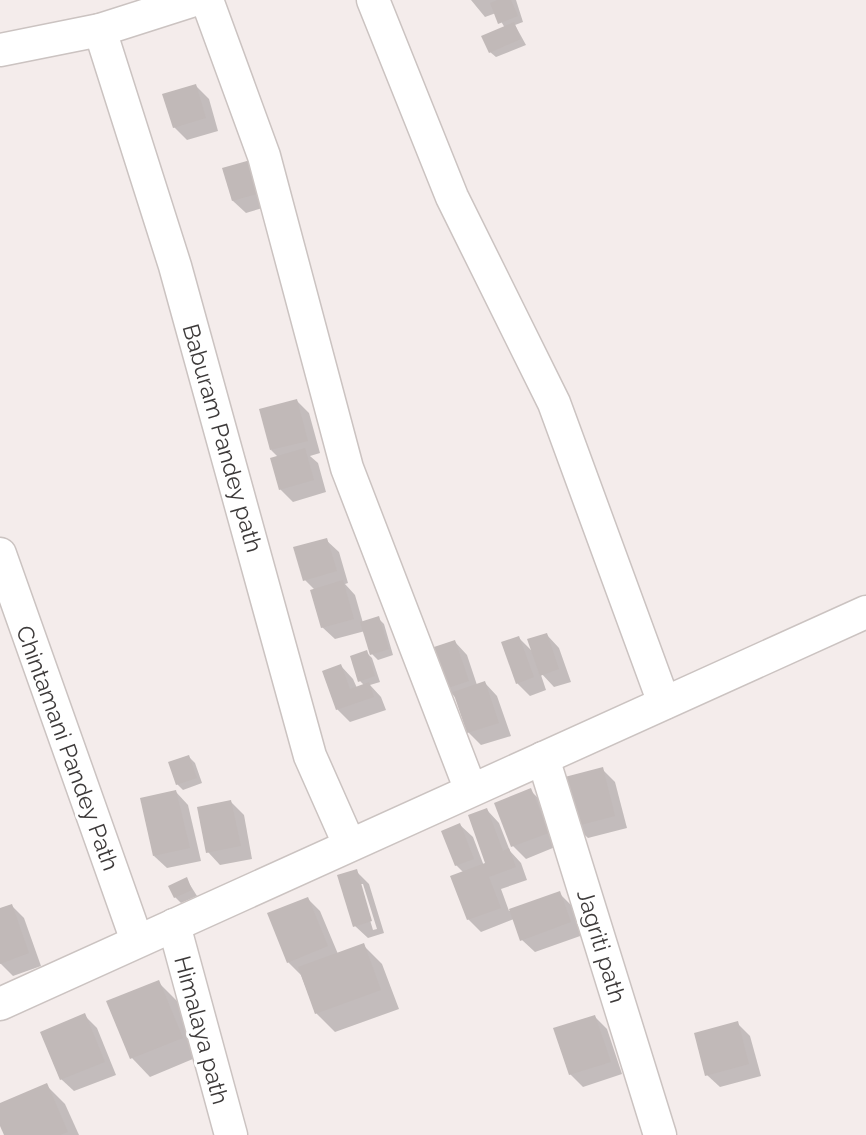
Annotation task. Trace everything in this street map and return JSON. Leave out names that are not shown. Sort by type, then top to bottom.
[{"type":"street","points":[[0,50],[100,30],[194,0]]},
{"type":"street","points":[[207,0],[264,156],[347,468],[470,788]]},
{"type":"street","points":[[373,0],[452,197],[554,403],[664,703]]},
{"type":"street","name":"Baburam Pandey path","points":[[100,30],[175,266],[310,756],[349,844]]},
{"type":"street","name":"Chintamani Pandey Path","points":[[0,554],[137,941]]},
{"type":"street","points":[[0,1004],[470,788],[543,758],[866,612]]},
{"type":"street","name":"Jagriti path","points":[[543,758],[660,1135]]},
{"type":"street","name":"Himalaya path","points":[[174,925],[231,1135]]},
{"type":"building","points":[[511,0],[518,16],[498,24],[490,3]]},
{"type":"building","points":[[514,22],[521,39],[489,53],[481,36]]},
{"type":"building","points":[[196,84],[206,118],[173,128],[162,94]]},
{"type":"building","points":[[254,159],[264,192],[232,201],[222,168]]},
{"type":"building","points":[[297,399],[308,441],[270,450],[259,409]]},
{"type":"building","points":[[305,448],[314,480],[279,490],[270,458]]},
{"type":"building","points":[[327,538],[337,571],[303,581],[293,547]]},
{"type":"building","points":[[343,580],[354,619],[321,628],[310,590]]},
{"type":"building","points":[[379,616],[389,649],[370,655],[360,622]]},
{"type":"building","points":[[547,633],[559,669],[540,676],[527,639]]},
{"type":"building","points":[[519,636],[534,677],[516,684],[501,642]]},
{"type":"building","points":[[455,640],[469,681],[445,689],[431,648]]},
{"type":"building","points":[[367,650],[375,676],[358,682],[350,656]]},
{"type":"building","points":[[341,664],[350,689],[369,682],[374,697],[336,710],[322,671]]},
{"type":"building","points":[[485,681],[499,723],[467,733],[453,692]]},
{"type":"building","points":[[189,755],[197,778],[176,785],[168,762]]},
{"type":"building","points":[[603,767],[615,816],[573,827],[561,778]]},
{"type":"building","points":[[531,788],[549,833],[511,847],[494,803]]},
{"type":"building","points":[[176,790],[190,848],[153,856],[140,798]]},
{"type":"building","points":[[231,800],[241,846],[206,853],[197,807]]},
{"type":"building","points":[[487,808],[503,851],[509,848],[516,867],[489,877],[501,908],[467,920],[450,876],[485,863],[468,815]]},
{"type":"building","points":[[460,823],[474,859],[455,866],[441,831]]},
{"type":"building","points":[[357,869],[372,921],[353,927],[337,875]]},
{"type":"building","points":[[187,877],[192,890],[174,898],[168,886]]},
{"type":"building","points":[[560,891],[571,922],[520,941],[509,909]]},
{"type":"building","points":[[308,897],[328,946],[287,963],[267,913]]},
{"type":"building","points":[[12,904],[29,953],[0,964],[0,908]]},
{"type":"building","points":[[364,943],[381,990],[315,1014],[298,967]]},
{"type":"building","points":[[159,980],[183,1038],[130,1059],[106,1001]]},
{"type":"building","points":[[85,1013],[105,1062],[60,1080],[40,1032]]},
{"type":"building","points":[[595,1015],[611,1062],[569,1075],[553,1028]]},
{"type":"building","points":[[738,1021],[749,1064],[705,1076],[694,1033]]},
{"type":"building","points":[[47,1083],[68,1132],[60,1135],[4,1135],[0,1126],[0,1103]]}]
